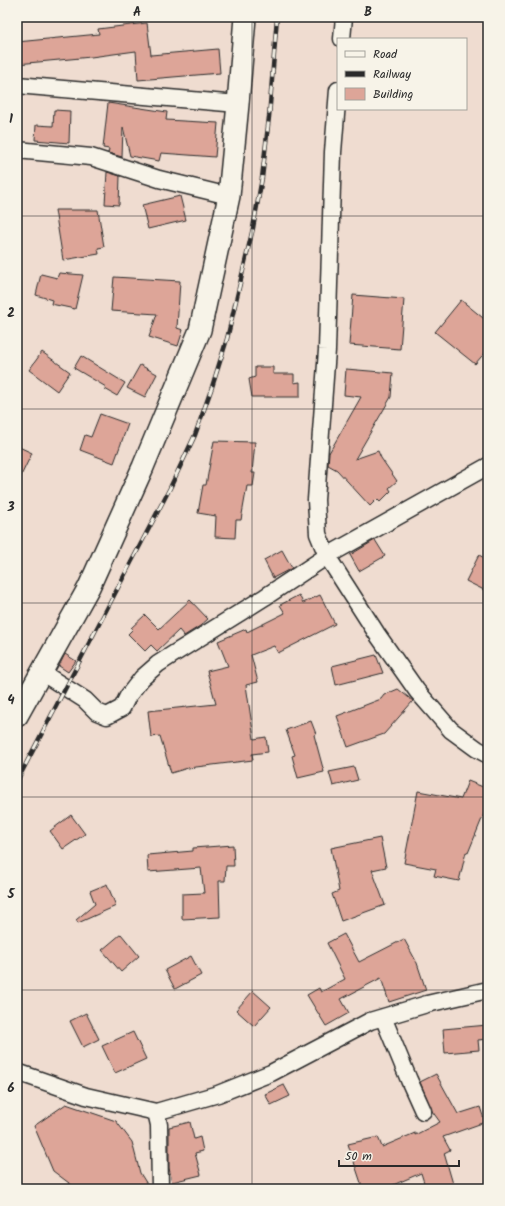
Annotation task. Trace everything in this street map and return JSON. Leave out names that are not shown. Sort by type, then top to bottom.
[{"type":"street","points":[[17,716],[88,587],[143,467],[200,330],[229,196],[245,17]]},
{"type":"street","points":[[342,38],[344,17]]},
{"type":"street","points":[[17,86],[238,104]]},
{"type":"street","points":[[337,102],[333,152],[327,350],[316,500],[318,534],[327,556],[376,634],[417,692],[450,730],[488,755]]},
{"type":"street","points":[[17,150],[91,157],[159,179],[229,196]]},
{"type":"street","points":[[42,672],[85,700],[97,712],[108,716],[122,708],[128,696],[142,678],[158,664],[327,556],[488,466]]},
{"type":"street","points":[[17,1072],[86,1096],[156,1112],[218,1094],[272,1073],[370,1021],[427,1004],[488,990]]},
{"type":"street","points":[[383,1017],[423,1111]]},
{"type":"street","points":[[156,1112],[159,1125],[160,1189]]},
{"type":"building","points":[[147,23],[151,55],[218,49],[220,73],[138,80],[136,51],[17,64],[17,42],[99,34],[98,29]]},
{"type":"building","points":[[108,103],[167,112],[166,120],[218,123],[215,157],[161,153],[159,161],[130,156],[123,127],[122,157],[108,153],[109,149],[103,148]]},
{"type":"building","points":[[54,110],[70,111],[69,143],[35,140],[36,125],[53,126]]},
{"type":"building","points":[[107,172],[120,176],[119,205],[105,204]]},
{"type":"building","points":[[180,196],[186,220],[148,229],[142,205]]},
{"type":"building","points":[[55,210],[98,210],[104,247],[98,248],[99,254],[63,260]]},
{"type":"building","points":[[59,273],[83,275],[75,309],[51,304],[52,300],[36,295],[41,274],[57,278]]},
{"type":"building","points":[[114,277],[180,281],[177,328],[183,330],[178,346],[149,337],[157,314],[111,311]]},
{"type":"building","points":[[353,295],[404,299],[400,349],[349,345]]},
{"type":"building","points":[[461,300],[488,322],[488,349],[475,364],[435,332]]},
{"type":"building","points":[[42,352],[70,372],[57,391],[29,370]]},
{"type":"building","points":[[81,356],[125,383],[117,396],[105,389],[106,387],[74,368]]},
{"type":"building","points":[[140,365],[157,374],[145,397],[127,388]]},
{"type":"building","points":[[255,367],[273,367],[273,374],[294,374],[294,383],[300,382],[300,397],[252,397],[249,379],[255,377]]},
{"type":"building","points":[[346,369],[393,373],[391,397],[355,459],[378,451],[381,458],[397,481],[389,488],[391,491],[380,502],[377,499],[370,506],[337,470],[328,465],[329,453],[361,397],[344,395]]},
{"type":"building","points":[[100,414],[128,424],[114,463],[80,450],[85,435],[91,437]]},
{"type":"building","points":[[214,441],[255,442],[252,473],[255,473],[253,486],[247,486],[241,520],[236,520],[235,538],[215,537],[216,516],[198,513],[203,485],[206,485]]},
{"type":"building","points":[[17,446],[32,453],[17,484]]},
{"type":"building","points":[[375,540],[385,556],[359,571],[350,555]]},
{"type":"building","points":[[282,550],[292,568],[273,578],[264,560]]},
{"type":"building","points":[[479,555],[488,560],[488,592],[466,581]]},
{"type":"building","points":[[299,595],[303,603],[320,595],[335,624],[278,653],[274,646],[251,655],[258,682],[246,685],[254,739],[266,737],[268,752],[252,754],[253,760],[188,768],[171,773],[160,736],[151,737],[148,711],[216,704],[207,671],[228,666],[218,641],[246,629],[247,632],[285,613],[280,605]]},
{"type":"building","points":[[190,600],[208,619],[184,636],[179,630],[157,651],[151,645],[145,651],[128,634],[133,629],[131,628],[145,615],[159,629]]},
{"type":"building","points":[[65,654],[76,661],[68,672],[59,666]]},
{"type":"building","points":[[376,655],[383,673],[336,685],[332,666]]},
{"type":"building","points":[[398,689],[413,701],[384,734],[348,747],[337,716],[381,699],[384,695]]},
{"type":"building","points":[[311,721],[316,734],[314,735],[324,772],[298,778],[292,756],[295,755],[286,730]]},
{"type":"building","points":[[354,767],[358,780],[333,786],[329,772]]},
{"type":"building","points":[[468,781],[488,789],[488,804],[468,853],[466,852],[459,881],[434,876],[436,869],[404,863],[418,791],[461,799]]},
{"type":"building","points":[[71,815],[85,834],[63,849],[50,831]]},
{"type":"building","points":[[380,838],[386,867],[372,870],[385,905],[341,921],[332,894],[339,891],[331,848]]},
{"type":"building","points":[[233,845],[234,866],[226,866],[225,881],[219,881],[220,917],[182,919],[182,894],[204,893],[201,868],[148,872],[147,855],[193,851],[193,848]]},
{"type":"building","points":[[107,884],[116,906],[78,923],[76,920],[95,904],[90,891]]},
{"type":"building","points":[[121,934],[139,956],[121,972],[102,950]]},
{"type":"building","points":[[344,934],[359,962],[404,939],[417,963],[426,990],[389,1002],[381,978],[341,999],[349,1013],[326,1026],[307,995],[319,988],[321,992],[345,979],[327,943]]},
{"type":"building","points":[[191,956],[201,975],[175,989],[165,970]]},
{"type":"building","points":[[253,991],[271,1007],[254,1026],[236,1010]]},
{"type":"building","points":[[86,1013],[99,1039],[83,1047],[70,1021]]},
{"type":"building","points":[[488,1025],[488,1039],[478,1040],[479,1050],[445,1053],[443,1029]]},
{"type":"building","points":[[133,1032],[146,1059],[115,1073],[102,1046]]},
{"type":"building","points":[[436,1074],[458,1114],[480,1107],[485,1122],[443,1137],[450,1150],[444,1153],[453,1184],[436,1189],[426,1189],[421,1173],[393,1185],[395,1189],[363,1189],[348,1144],[378,1137],[382,1147],[415,1133],[415,1135],[440,1122],[432,1111],[420,1082]]},
{"type":"building","points":[[284,1085],[290,1096],[271,1105],[265,1094]]},
{"type":"building","points":[[66,1104],[116,1121],[132,1142],[140,1173],[150,1189],[77,1189],[53,1171],[34,1126]]},
{"type":"building","points":[[190,1122],[194,1139],[200,1137],[203,1151],[195,1153],[201,1175],[172,1182],[169,1168],[169,1127]]},
{"type":"railway","points":[[17,781],[170,488],[195,435],[212,387],[227,339],[253,228],[262,178],[269,117],[277,17]]}]
